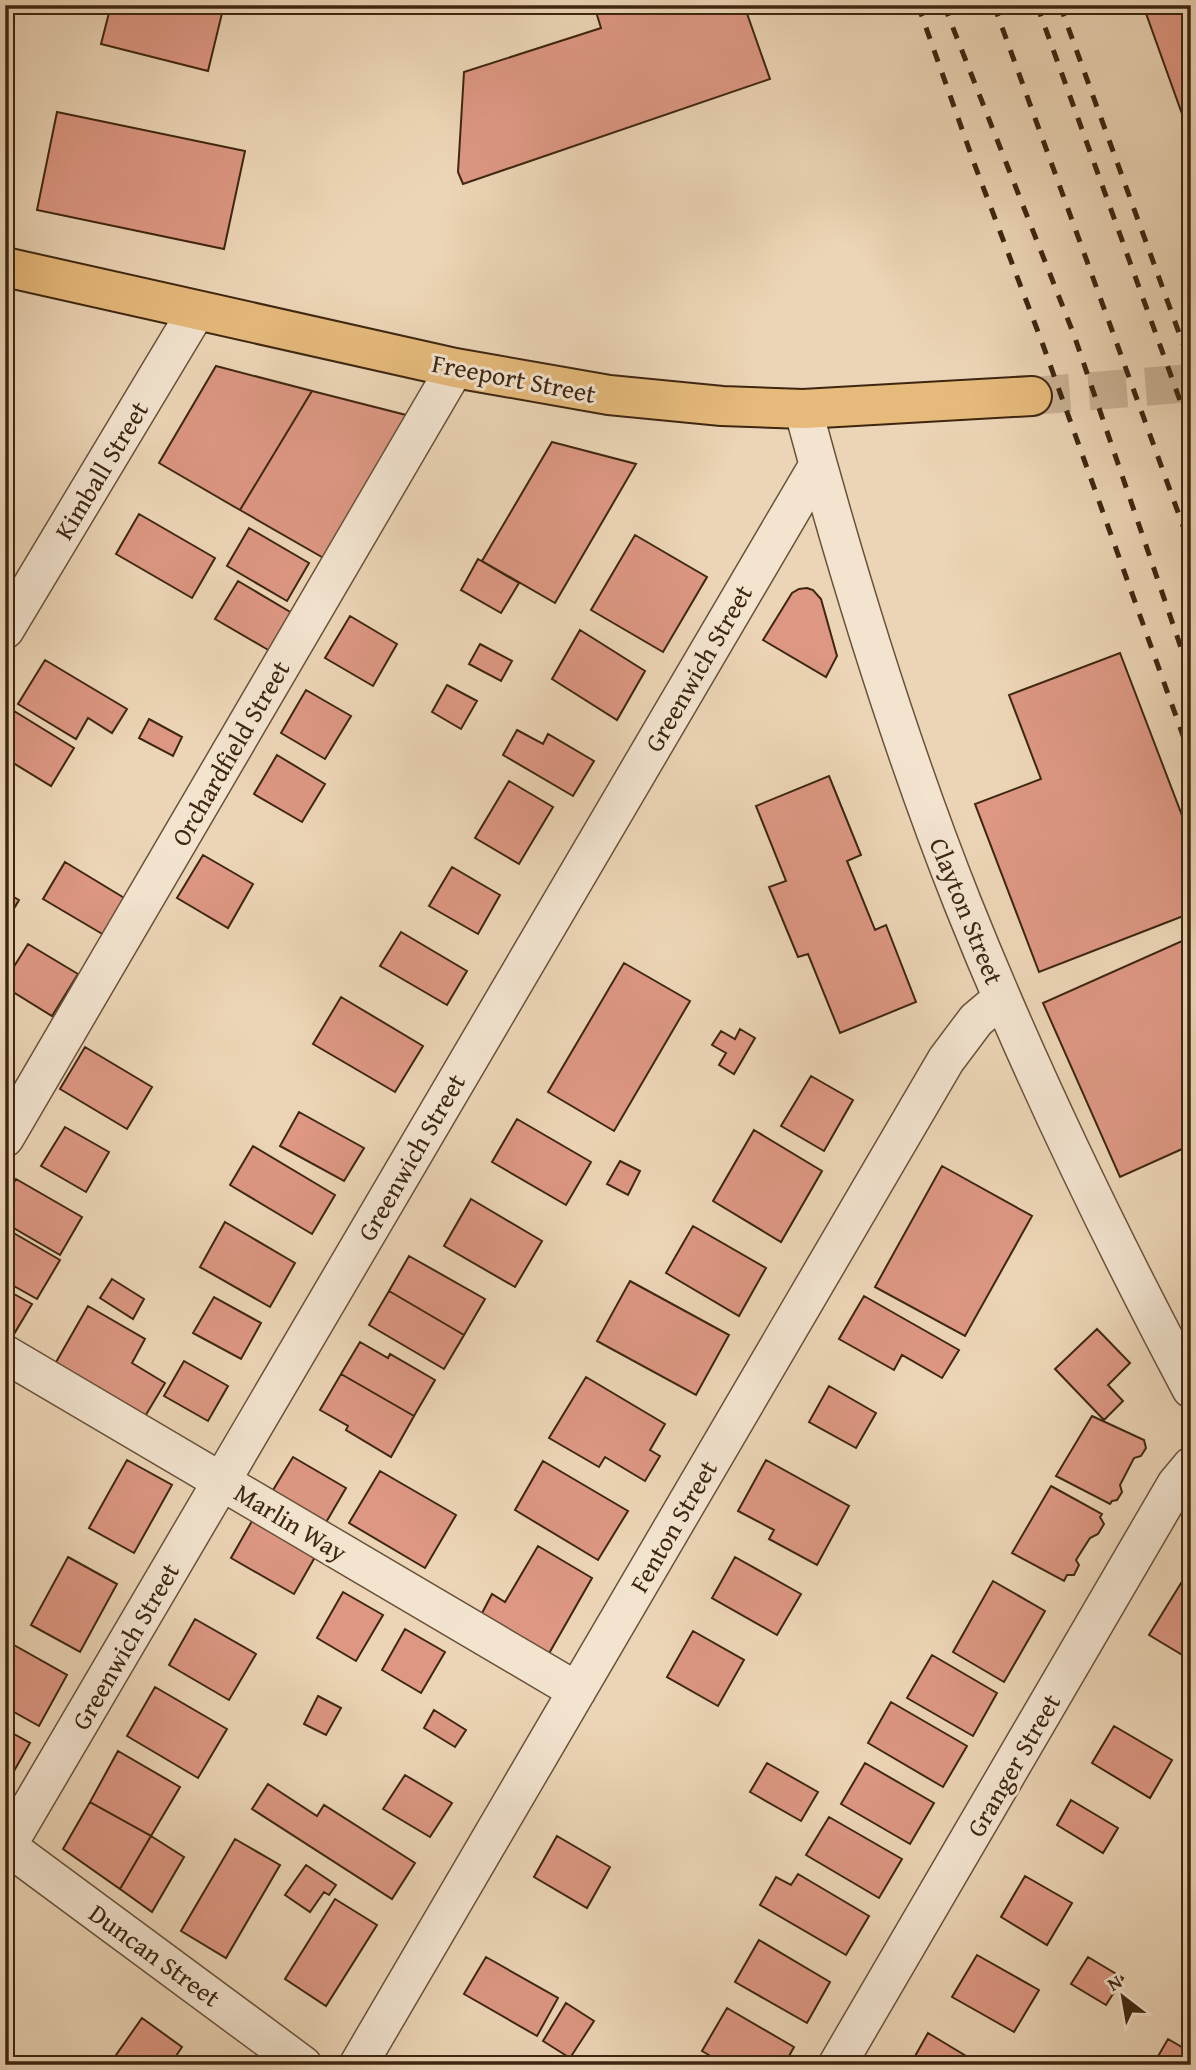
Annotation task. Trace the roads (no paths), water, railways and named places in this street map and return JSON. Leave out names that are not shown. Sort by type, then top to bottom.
[{"type":"main road","name":"Freeport Street","points":[[5,267],[455,368],[609,395],[722,406],[803,409],[1032,396]]},
{"type":"street","name":"Kimball Street","points":[[5,631],[197,310]]},
{"type":"street","name":"Orchardfield Street","points":[[5,1138],[455,368]]},
{"type":"street","name":"Clayton Street","points":[[803,409],[903,741],[946,860],[1002,998],[1112,1235],[1191,1389]]},
{"type":"street","name":"Greenwich Street","points":[[6,1848],[818,465]]},
{"type":"street","name":"Fenton Street","points":[[358,2065],[946,1059],[976,1020],[1002,998]]},
{"type":"street","name":"Marlin Way","points":[[5,1354],[577,1691]]},
{"type":"street","name":"Granger Street","points":[[837,2065],[1176,1484],[1191,1466]]},
{"type":"street","name":"Duncan Street","points":[[6,1848],[303,2065]]},
{"type":"tunnel","points":[[1032,396],[1191,383]]},
{"type":"railway","points":[[918,5],[1191,758]]},
{"type":"railway","points":[[944,5],[1074,335],[1191,677]]},
{"type":"railway","points":[[994,5],[1191,548]]},
{"type":"railway","points":[[1037,5],[1191,431]]},
{"type":"railway","points":[[1060,5],[1191,366]]}]
